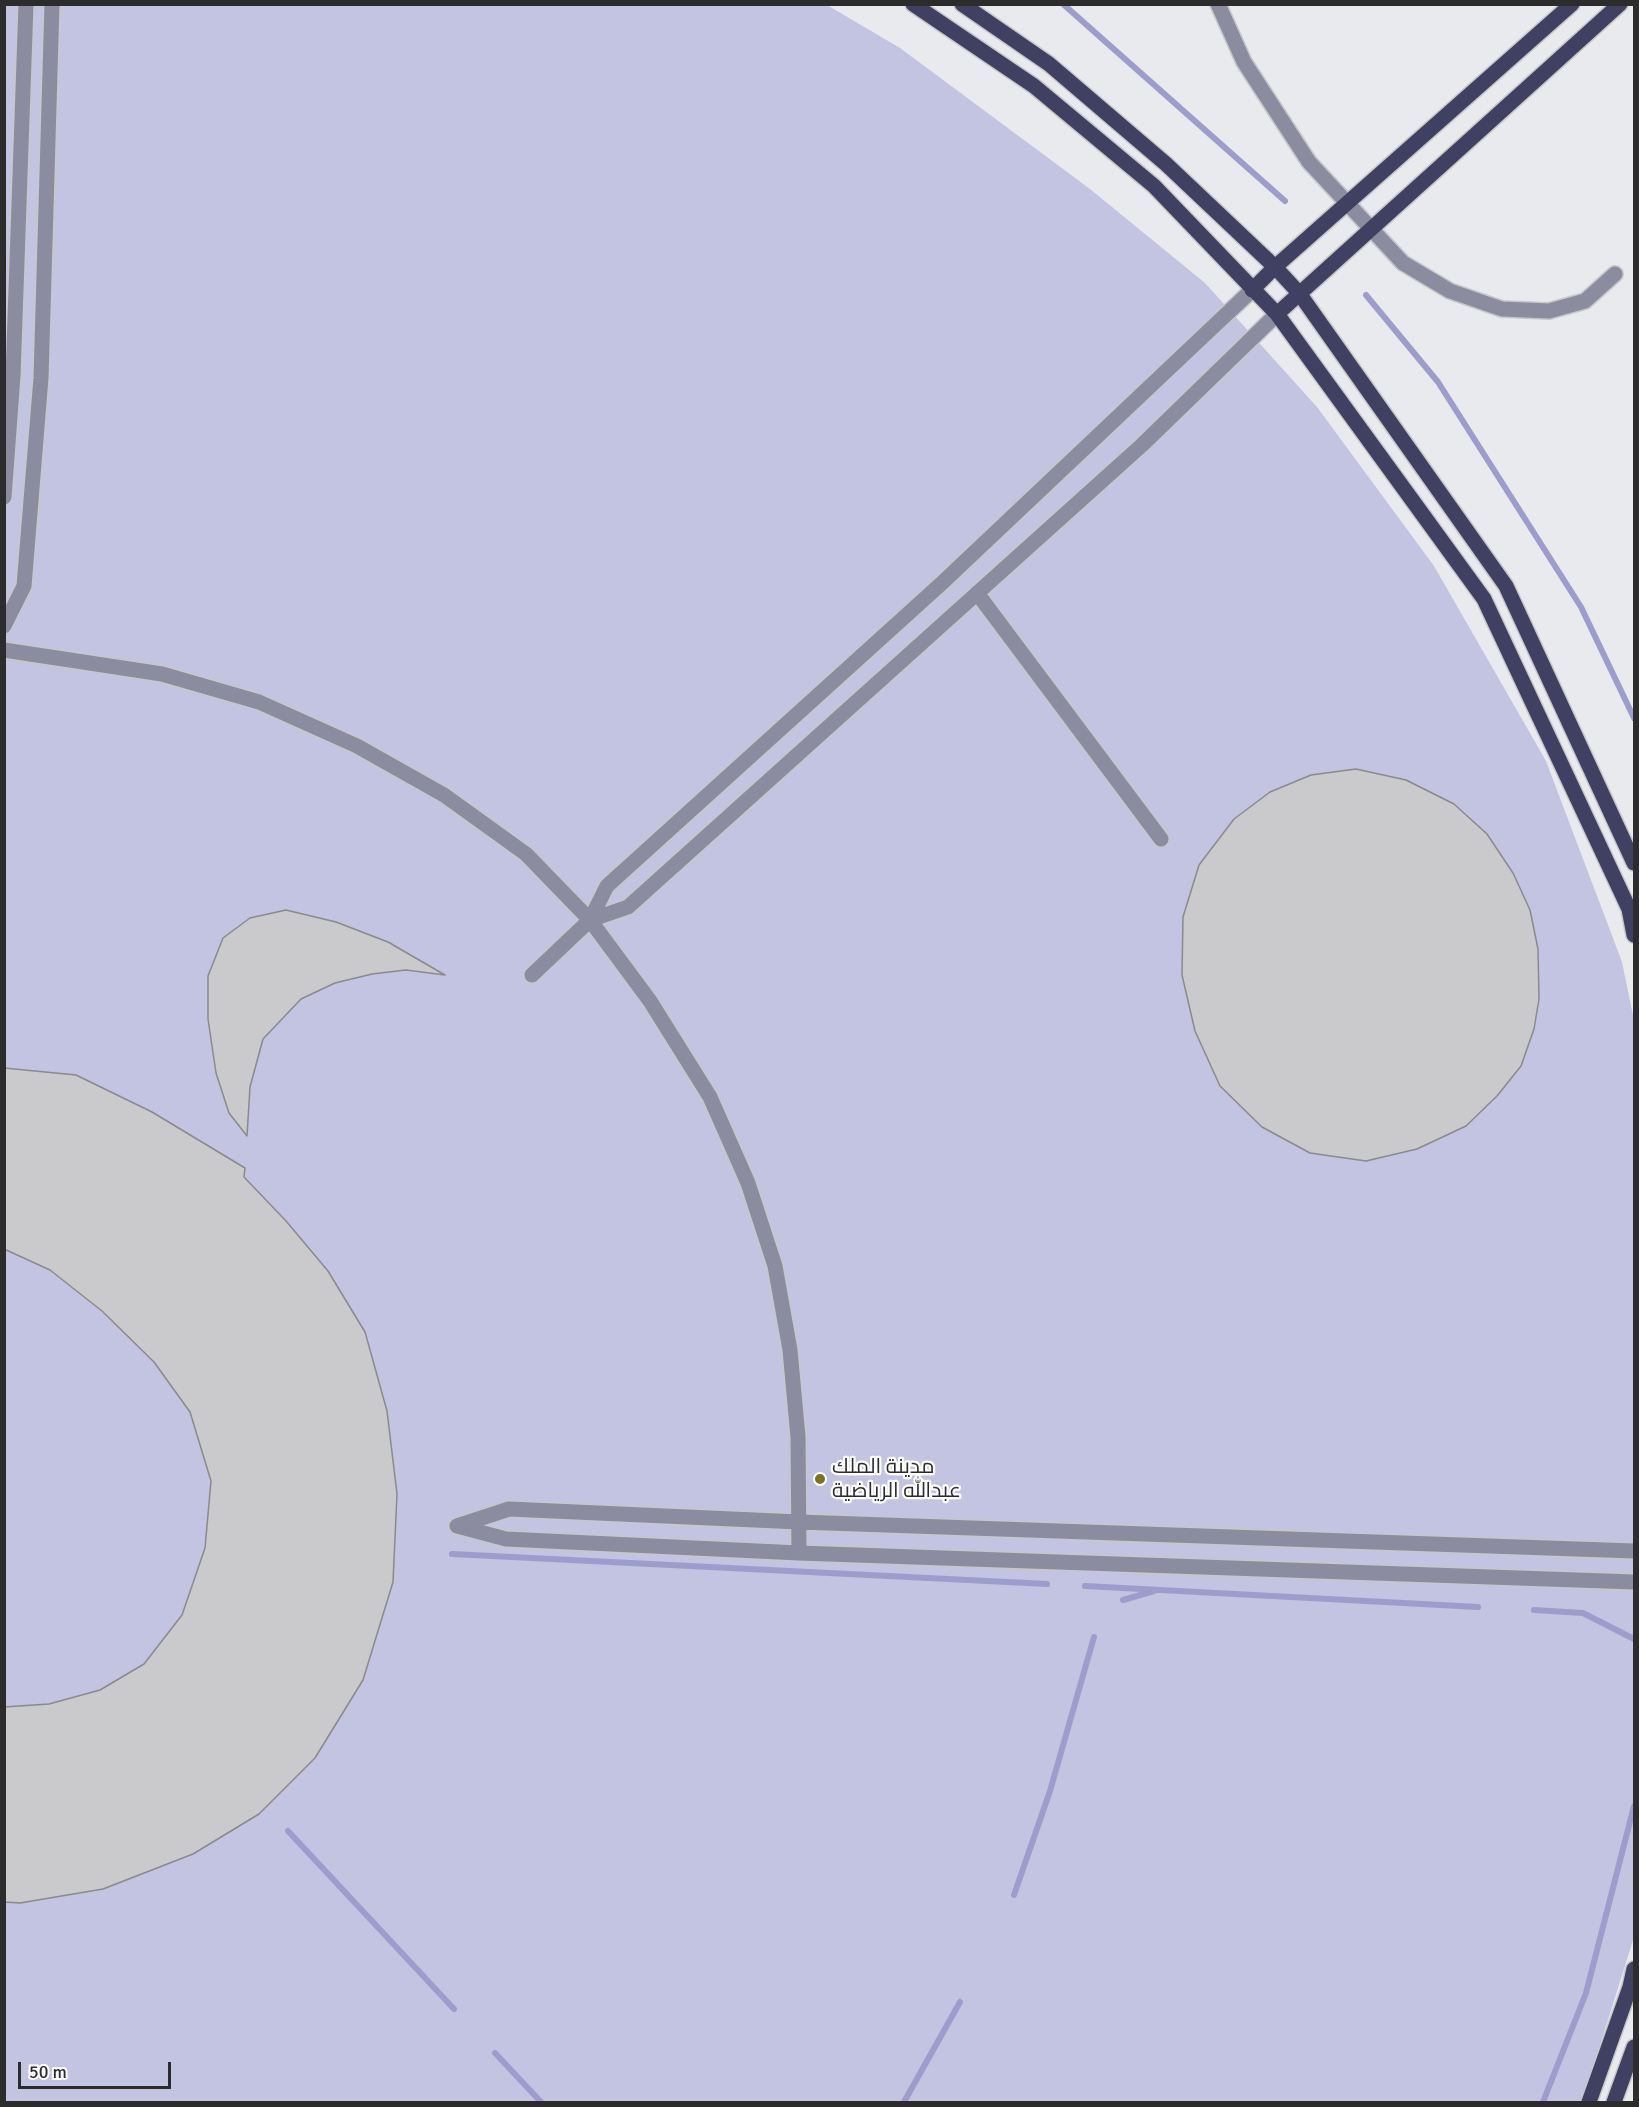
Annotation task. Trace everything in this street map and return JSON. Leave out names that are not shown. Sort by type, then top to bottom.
[{"type":"main road","points":[[913,4],[1034,86],[1154,186],[1277,314],[1484,599],[1629,909],[1635,935]]},
{"type":"main road","points":[[962,4],[1049,64],[1166,164],[1275,267],[1299,293],[1506,586],[1635,863]]},
{"type":"main road","points":[[1252,290],[1275,267],[1572,4]]},
{"type":"main road","points":[[1277,314],[1620,4]]},
{"type":"main road","points":[[1588,2103],[1635,1969]]},
{"type":"main road","points":[[1614,2103],[1635,2047]]},
{"type":"street","points":[[4,497],[13,376],[26,4]]},
{"type":"street","points":[[4,627],[24,586],[41,378],[52,4]]},
{"type":"street","points":[[1218,4],[1244,62],[1309,162],[1403,263],[1450,291],[1502,309],[1549,311],[1586,301],[1615,274]]},
{"type":"street","points":[[532,975],[590,920],[607,886],[933,591],[1252,290]]},
{"type":"street","points":[[590,920],[628,907],[1142,445],[1277,314]]},
{"type":"street","points":[[977,593],[1161,839]]},
{"type":"street","points":[[4,650],[162,674],[259,702],[357,746],[444,795],[526,855],[590,920],[650,1002],[710,1097],[748,1183],[775,1266],[790,1350],[798,1437],[799,1553]]},
{"type":"street","points":[[1635,1551],[799,1522],[509,1509],[457,1526],[506,1539],[799,1553],[1635,1582]]},
{"type":"shaded area","name":"مدينة الملك عبدالله الرياضية","points":[[5,5],[827,5],[900,48],[1090,189],[1205,283],[1317,407],[1434,566],[1546,761],[1622,962],[1634,1020],[1634,1937],[1582,2102],[5,2102]]},
{"type":"building","points":[[1356,769],[1406,780],[1454,804],[1487,834],[1513,873],[1530,910],[1538,949],[1539,999],[1534,1029],[1521,1066],[1497,1096],[1466,1126],[1417,1149],[1366,1161],[1310,1153],[1262,1127],[1220,1086],[1195,1031],[1182,975],[1183,917],[1199,865],[1234,819],[1270,792],[1311,775]]},
{"type":"building","points":[[286,910],[336,922],[388,942],[445,975],[406,970],[372,974],[335,983],[301,999],[263,1039],[250,1087],[247,1136],[229,1113],[216,1073],[208,1019],[208,976],[223,938],[250,918]]},
{"type":"building","points":[[4,1068],[76,1075],[152,1112],[245,1168],[244,1177],[286,1221],[328,1271],[365,1332],[387,1411],[397,1494],[393,1582],[363,1680],[315,1758],[259,1814],[193,1854],[103,1889],[20,1903],[4,1902],[4,1707],[49,1704],[100,1690],[144,1664],[182,1615],[205,1548],[211,1481],[190,1412],[154,1362],[102,1311],[50,1270],[4,1249]]},
{"type":"waterway","points":[[1063,4],[1285,201]]},
{"type":"waterway","points":[[1366,295],[1438,382],[1581,607],[1634,718]]},
{"type":"waterway","points":[[452,1554],[1047,1584]]},
{"type":"waterway","points":[[1085,1586],[1478,1607]]},
{"type":"waterway","points":[[1123,1600],[1154,1591]]},
{"type":"waterway","points":[[1534,1610],[1583,1613],[1634,1639]]},
{"type":"waterway","points":[[1014,1895],[1050,1791],[1094,1637]]},
{"type":"waterway","points":[[1543,2102],[1586,1993],[1634,1806]]},
{"type":"waterway","points":[[288,1831],[454,2009]]},
{"type":"waterway","points":[[904,2102],[960,2002]]},
{"type":"waterway","points":[[495,2053],[541,2102]]},
{"type":"place","name":"مدينة الملك عبدالله الرياضية","points":[[820,1479]]}]
